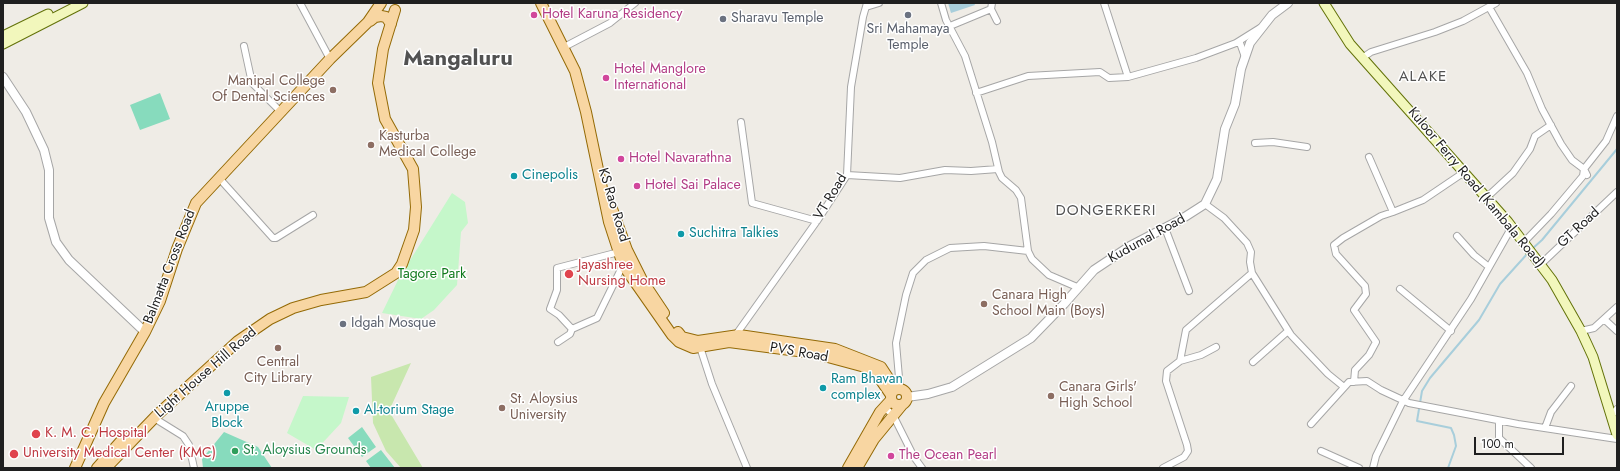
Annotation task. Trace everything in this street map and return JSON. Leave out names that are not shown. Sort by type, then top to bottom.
[{"type":"main road","points":[[3,44],[69,3]]},
{"type":"main road","points":[[3,36],[14,36],[83,3]]},
{"type":"main road","name":"Balmatta Cross Road","points":[[79,465],[104,403],[145,332],[160,301],[177,249],[193,209],[201,196],[330,59],[368,22],[383,3]]},
{"type":"main road","name":"Light House Hill Road","points":[[383,3],[388,12],[391,13],[396,6]]},
{"type":"main road","points":[[541,3],[575,71],[586,112],[609,222],[619,252],[628,263],[672,335],[679,342],[696,347]]},
{"type":"main road","name":"KS Rao Road","points":[[548,3],[568,45],[588,99],[603,179],[628,263],[682,337],[698,341],[734,339]]},
{"type":"main road","name":"Kuloor Ferry Road (Kambala Road)","points":[[1324,3],[1350,44],[1429,131],[1463,172],[1508,222],[1552,280],[1581,331],[1592,357],[1614,412],[1617,435]]},
{"type":"main road","name":"Light House Hill Road","points":[[106,468],[154,418],[238,341],[270,319],[293,308],[314,302],[366,292],[396,273],[402,264],[414,230],[416,206],[413,169],[385,119],[381,102],[379,76],[383,50],[396,6]]},
{"type":"main road","points":[[368,22],[375,17],[380,16],[386,17],[391,24]]},
{"type":"main road","name":"PVS Road","points":[[696,347],[734,339],[813,353],[865,367],[878,376],[892,396],[904,391],[904,401]]},
{"type":"main road","points":[[892,396],[896,405],[904,401]]},
{"type":"main road","points":[[848,468],[892,396]]},
{"type":"main road","points":[[857,468],[874,439],[904,401]]},
{"type":"main road","points":[[97,468],[121,441],[138,434]]},
{"type":"street","points":[[300,3],[330,59]]},
{"type":"street","points":[[568,45],[610,23],[635,3]]},
{"type":"street","points":[[867,5],[879,3]]},
{"type":"street","points":[[941,3],[950,26],[965,56],[992,142],[998,169],[1002,178],[1016,190],[1021,198],[1028,251],[1032,260],[1049,275],[1077,288]]},
{"type":"street","points":[[1104,3],[1128,77]]},
{"type":"street","points":[[1288,3],[1272,15],[1250,43],[1241,69],[1235,104],[1224,136],[1217,178],[1206,204],[1224,218],[1247,243],[1251,252],[1250,262],[1252,273],[1295,341],[1323,369],[1344,387]]},
{"type":"street","points":[[1362,58],[1371,52],[1435,32],[1463,21],[1496,3]]},
{"type":"street","name":"VT Road","points":[[734,339],[817,221],[847,175],[851,87],[867,5]]},
{"type":"street","points":[[950,26],[992,6],[997,21]]},
{"type":"street","points":[[1489,7],[1527,73],[1551,125],[1572,160],[1586,172]]},
{"type":"street","points":[[976,93],[1028,76],[1100,72],[1110,78],[1128,77],[1196,58],[1236,43],[1263,26]]},
{"type":"street","points":[[1236,43],[1240,44],[1245,57]]},
{"type":"street","points":[[244,46],[252,83],[281,112]]},
{"type":"street","points":[[3,77],[26,112],[44,150],[48,170],[49,218],[56,242],[69,260],[145,332]]},
{"type":"street","points":[[1525,243],[1586,172],[1606,141],[1617,116]]},
{"type":"street","points":[[740,122],[752,203],[817,221]]},
{"type":"street","points":[[1486,198],[1513,173],[1530,149],[1535,136],[1551,125]]},
{"type":"street","points":[[1255,143],[1273,142],[1308,147]]},
{"type":"street","points":[[1369,156],[1393,212]]},
{"type":"street","points":[[847,175],[900,178],[946,170],[971,171],[998,169]]},
{"type":"street","points":[[1354,382],[1355,370],[1369,355],[1376,342],[1354,310],[1366,294],[1365,286],[1336,254],[1334,246],[1343,238],[1381,216],[1423,200],[1463,172]]},
{"type":"street","points":[[219,178],[273,238],[276,238],[313,215]]},
{"type":"street","name":"GT Road","points":[[1539,262],[1617,192]]},
{"type":"street","name":"Kudumal Road","points":[[904,401],[952,387],[1031,338],[1094,270],[1130,246],[1197,211],[1206,204]]},
{"type":"street","points":[[1374,468],[1376,456],[1406,402],[1451,331],[1509,232],[1508,222]]},
{"type":"street","points":[[1165,228],[1189,291]]},
{"type":"street","points":[[1457,236],[1474,255],[1489,267]]},
{"type":"street","points":[[922,468],[914,457],[893,415],[892,396],[896,343],[906,295],[913,273],[926,260],[950,248],[984,246],[1028,251]]},
{"type":"street","points":[[572,329],[559,315],[550,309],[557,290],[557,268],[619,252]]},
{"type":"street","points":[[558,342],[570,334],[572,329],[597,318],[628,263]]},
{"type":"street","points":[[1180,361],[1186,330],[1252,273]]},
{"type":"street","points":[[1400,290],[1451,331]]},
{"type":"street","points":[[1581,331],[1594,328],[1617,307]]},
{"type":"street","points":[[1604,319],[1617,331]]},
{"type":"street","points":[[1253,362],[1288,331]]},
{"type":"street","points":[[696,347],[747,468]]},
{"type":"street","points":[[1163,468],[1184,457],[1188,452],[1166,381],[1167,371],[1180,361],[1189,360],[1216,347]]},
{"type":"street","points":[[1311,424],[1349,382],[1367,381],[1406,402],[1499,421],[1617,439]]},
{"type":"street","points":[[1545,428],[1546,420],[1551,412],[1572,386]]},
{"type":"street","points":[[154,418],[183,436],[188,445],[194,468]]},
{"type":"street","points":[[1499,421],[1499,438],[1531,468]]},
{"type":"street","points":[[1321,451],[1359,468]]},
{"type":"green space","points":[[160,93],[170,119],[140,130],[130,105]]},
{"type":"green space","name":"Tagore Park","points":[[452,193],[465,202],[468,223],[461,232],[457,285],[434,310],[421,319],[382,313],[399,278]]},
{"type":"green space","points":[[411,363],[389,411],[423,468],[401,468],[386,451],[373,423],[371,377]]},
{"type":"green space","points":[[303,396],[349,397],[341,423],[316,450],[287,433]]},
{"type":"green space","points":[[362,427],[376,447],[362,457],[348,438]]},
{"type":"green space","name":"St. Aloysius Grounds","points":[[224,432],[258,447],[272,468],[203,468],[202,459]]},
{"type":"green space","points":[[381,450],[395,468],[371,468],[366,461]]},
{"type":"water","points":[[948,3],[974,3],[975,5],[951,13]]},
{"type":"waterway","points":[[1532,249],[1542,240],[1617,149]]},
{"type":"waterway","points":[[1448,468],[1456,446],[1454,435],[1451,428],[1417,421],[1422,391],[1430,378],[1479,320],[1500,284],[1528,253]]},
{"type":"place","name":"Hotel Karuna Residency","points":[[534,15]]},
{"type":"place","name":"Sri Mahamaya Temple","points":[[908,15]]},
{"type":"place","name":"Sharavu Temple","points":[[723,19]]},
{"type":"place","name":"Hotel Manglore International","points":[[606,78]]},
{"type":"place","name":"Manipal College Of Dental Sciences","points":[[333,90]]},
{"type":"place","name":"Kasturba Medical College","points":[[371,145]]},
{"type":"place","name":"Hotel Navarathna","points":[[621,159]]},
{"type":"place","name":"Cinepolis","points":[[514,176]]},
{"type":"place","name":"Hotel Sai Palace","points":[[637,186]]},
{"type":"place","name":"Suchitra Talkies","points":[[681,234]]},
{"type":"place","name":"Jayashree Nursing Home","points":[[569,274]]},
{"type":"place","name":"Canara High School Main (Boys)","points":[[984,304]]},
{"type":"place","name":"Idgah Mosque","points":[[343,324]]},
{"type":"place","name":"Central City Library","points":[[278,348]]},
{"type":"place","name":"Ram Bhavan complex","points":[[823,388]]},
{"type":"place","name":"Aruppe Block","points":[[227,393]]},
{"type":"place","name":"Canara Girls' High School","points":[[1051,396]]},
{"type":"place","name":"St. Aloysius University","points":[[502,408]]},
{"type":"place","name":"Al-torium Stage","points":[[356,411]]},
{"type":"place","name":"K. M. C. Hospital","points":[[36,434]]},
{"type":"place","name":"St. Aloysius Grounds","points":[[235,451]]},
{"type":"place","name":"University Medical Center (KMC)","points":[[14,454]]},
{"type":"place","name":"The Ocean Pearl","points":[[891,456]]},
{"type":"district","name":"Mangaluru","points":[[458,60]]},
{"type":"district","name":"ALAKE","points":[[1423,77]]},
{"type":"district","name":"DONGERKERI","points":[[1106,211]]}]
